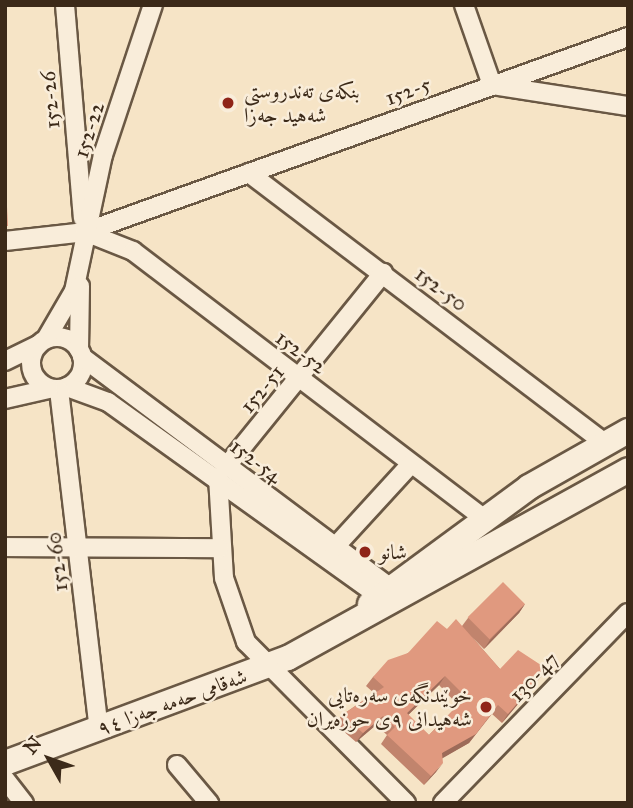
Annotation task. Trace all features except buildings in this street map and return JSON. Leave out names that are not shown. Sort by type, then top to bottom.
[{"type":"main road","name":"شەقامی حەمە جەزا ٩٤","points":[[391,597],[485,519],[604,442],[628,431]]},
{"type":"main road","name":"شەقامی حەمە جەزا ٩٤","points":[[5,763],[267,667],[336,632],[391,597],[627,471]]},
{"type":"street","name":"152-26","points":[[65,5],[85,232]]},
{"type":"street","name":"152-22","points":[[79,272],[85,232],[153,5]]},
{"type":"street","points":[[464,5],[492,85],[628,106]]},
{"type":"street","name":"152-5","points":[[85,232],[628,37]]},
{"type":"street","name":"152-50","points":[[249,173],[604,442]]},
{"type":"street","points":[[5,241],[85,232]]},
{"type":"street","name":"152-52","points":[[85,232],[133,251],[485,519]]},
{"type":"street","points":[[58,388],[31,370],[42,342],[67,308],[79,272]]},
{"type":"street","points":[[5,399],[58,388],[80,375],[79,272]]},
{"type":"street","name":"152-51","points":[[222,472],[300,379],[383,273]]},
{"type":"street","points":[[5,361],[42,342],[65,338],[81,354]]},
{"type":"street","name":"152-54","points":[[81,354],[222,472],[391,597]]},
{"type":"street","name":"152-54","points":[[58,388],[108,402],[222,472],[334,548],[391,597]]},
{"type":"street","name":"152-60","points":[[58,388],[99,729]]},
{"type":"street","points":[[334,548],[411,464]]},
{"type":"street","points":[[222,472],[219,548],[231,607],[246,642],[267,667],[406,803]]},
{"type":"street","points":[[5,547],[219,548]]},
{"type":"street","name":"130-47","points":[[443,803],[628,613]]},
{"type":"street","points":[[177,765],[209,803]]},
{"type":"street","points":[[5,779],[24,803]]},
{"type":"place","name":"بنکەی تەندروستی شەهید جەزا","points":[[228,103]]},
{"type":"place","name":"شانو","points":[[365,552]]},
{"type":"place","name":"خوێندنگەی سەرەتایی شەهیدانی ٩ی حوزەیران","points":[[486,707]]}]
